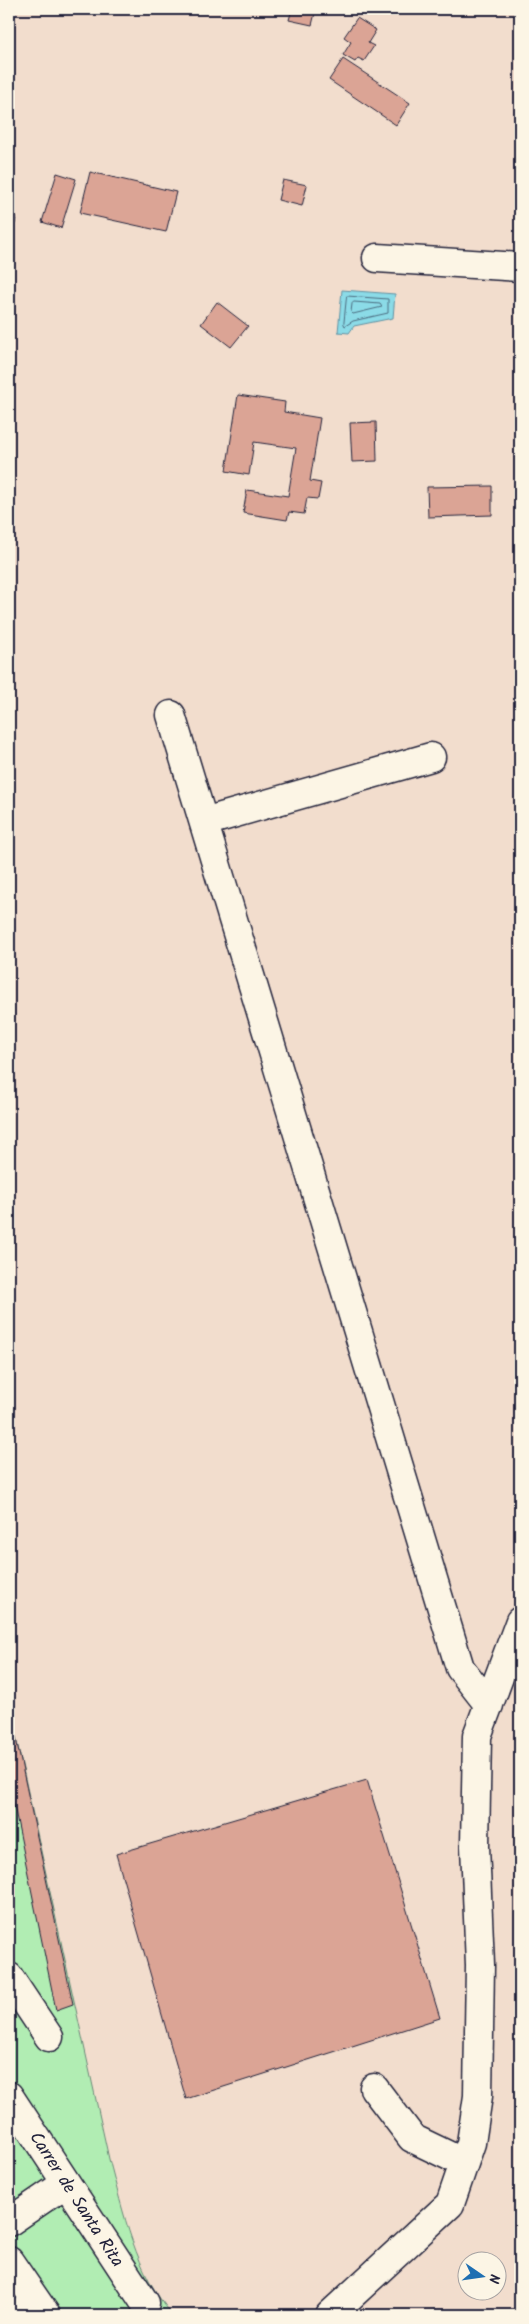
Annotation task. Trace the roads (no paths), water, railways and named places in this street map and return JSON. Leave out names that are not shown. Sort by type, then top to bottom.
[{"type":"street","points":[[377,258],[520,267]]},
{"type":"street","points":[[171,715],[460,1668],[489,1705]]},
{"type":"street","points":[[204,822],[431,757]]},
{"type":"street","points":[[330,2315],[450,2204],[472,2143],[478,2096],[480,1965],[475,1846],[478,1736],[520,1621]]},
{"type":"street","points":[[9,1977],[49,2037]]},
{"type":"street","points":[[374,2088],[412,2138],[464,2163]]},
{"type":"street","name":"Carrer de Santa Rita","points":[[9,2096],[145,2303]]},
{"type":"street","points":[[9,2222],[66,2183]]},
{"type":"street","points":[[9,2261],[33,2311]]},
{"type":"water","points":[[342,290],[395,294],[393,318],[354,326],[349,333],[338,332]]}]
